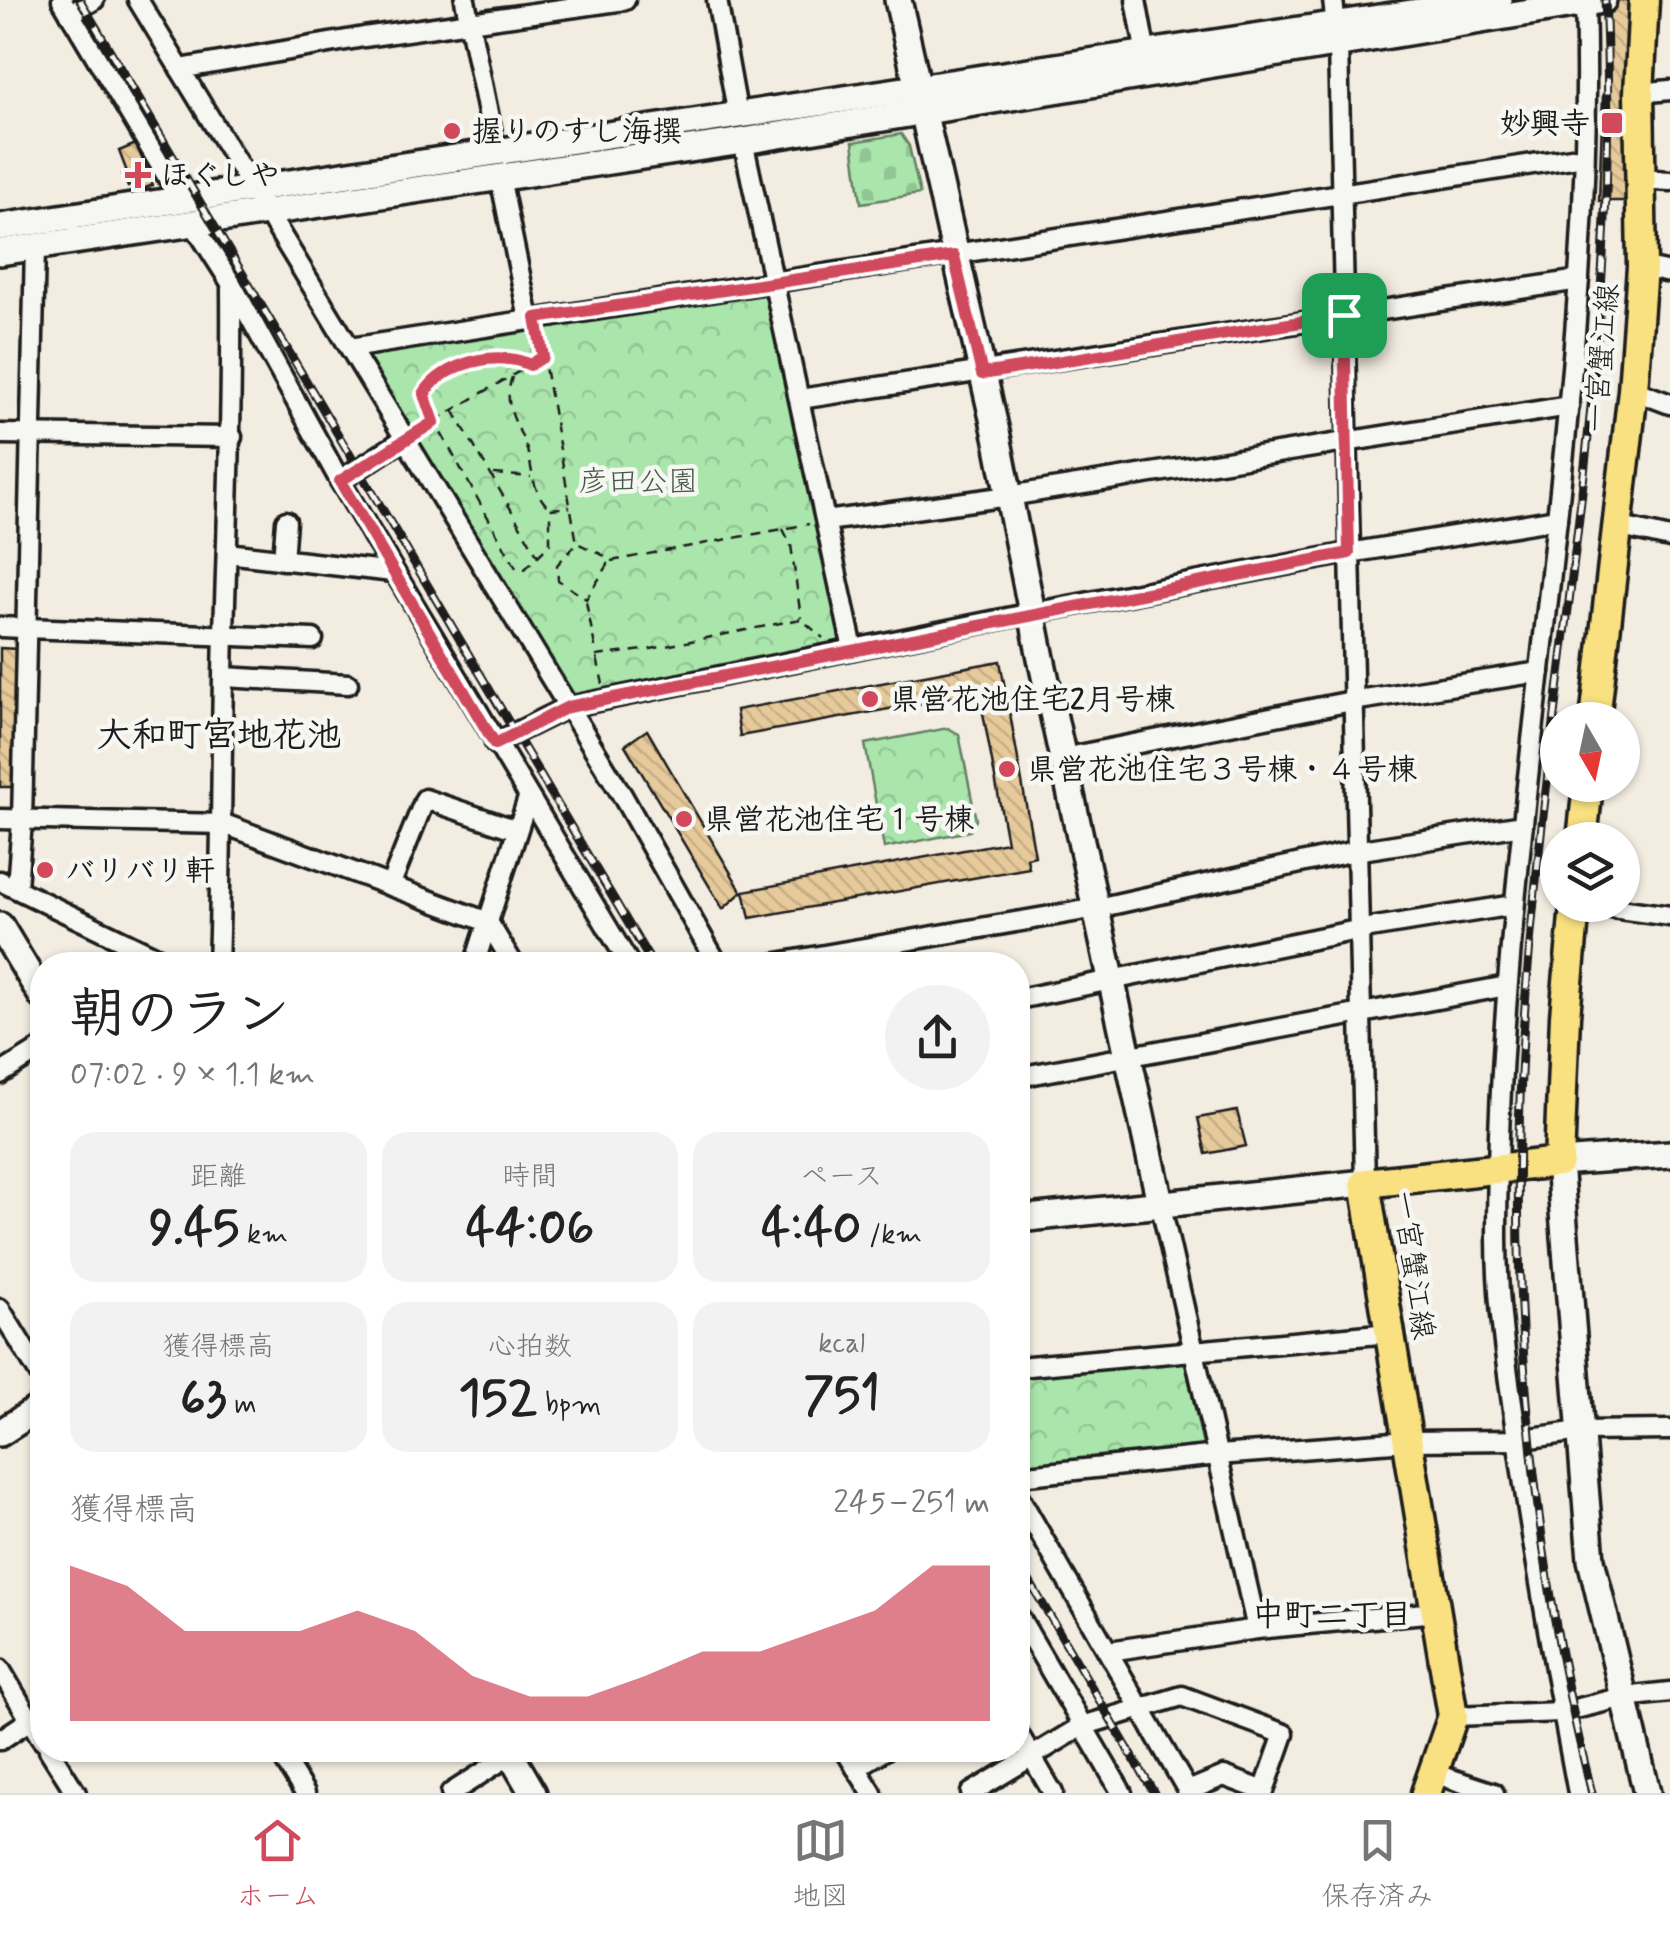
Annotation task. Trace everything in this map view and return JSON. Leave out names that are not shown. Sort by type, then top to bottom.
[{"type":"main road","name":"一宮蟹江線","points":[[1597,702],[1642,267],[1639,94],[1644,0]]},
{"type":"main road","points":[[1559,1162],[1573,922]]},
{"type":"main road","name":"一宮蟹江線","points":[[1430,1783],[1453,1716],[1365,1183],[1559,1162]]},
{"type":"street","points":[[94,0],[66,7],[171,183],[176,200]]},
{"type":"street","points":[[138,0],[568,707],[710,952]]},
{"type":"street","points":[[465,0],[533,319]]},
{"type":"street","points":[[180,69],[625,0]]},
{"type":"street","points":[[717,0],[738,116]]},
{"type":"street","points":[[898,0],[1256,1629]]},
{"type":"street","points":[[1136,0],[1146,55]]},
{"type":"street","points":[[0,227],[253,189],[744,141],[918,99],[1146,55],[1498,0]]},
{"type":"street","points":[[0,252],[266,212],[738,116],[918,99],[1336,24],[1591,1],[1579,280],[1507,986],[1496,1242],[1500,1314],[1537,1575],[1578,1793]]},
{"type":"street","points":[[1030,1217],[1365,1183],[1336,24]]},
{"type":"street","points":[[1639,94],[1670,90]]},
{"type":"street","points":[[744,141],[826,521],[846,651]]},
{"type":"street","points":[[350,348],[1584,156]]},
{"type":"street","points":[[1639,179],[1670,181]]},
{"type":"street","points":[[194,225],[231,283],[340,481],[622,952]]},
{"type":"street","points":[[34,247],[22,820],[9,884],[147,952]]},
{"type":"street","points":[[1642,267],[1670,273]]},
{"type":"street","points":[[800,399],[1579,280]]},
{"type":"street","points":[[219,952],[232,437],[231,283]]},
{"type":"street","points":[[1632,390],[1670,404]]},
{"type":"street","points":[[826,521],[1009,496],[1569,406]]},
{"type":"street","points":[[0,434],[232,437]]},
{"type":"street","points":[[340,481],[403,440]]},
{"type":"street","points":[[495,744],[568,707],[1032,613],[1349,553],[1557,519]]},
{"type":"street","points":[[283,560],[286,521]]},
{"type":"street","points":[[1616,526],[1670,538]]},
{"type":"street","points":[[228,553],[394,572]]},
{"type":"street","points":[[0,627],[313,640]]},
{"type":"street","points":[[1063,758],[1352,701],[1540,672]]},
{"type":"street","points":[[224,677],[348,684]]},
{"type":"street","points":[[478,952],[528,798]]},
{"type":"street","points":[[390,886],[426,799],[517,830]]},
{"type":"street","points":[[0,820],[224,824],[488,922],[506,952]]},
{"type":"street","points":[[841,952],[1097,908],[1355,851],[1523,826]]},
{"type":"street","points":[[1030,996],[1356,930],[1514,905]]},
{"type":"street","points":[[1640,912],[1670,916]]},
{"type":"street","points":[[0,926],[30,976]]},
{"type":"street","points":[[1030,1075],[1507,986]]},
{"type":"street","points":[[0,1074],[30,1055]]},
{"type":"street","points":[[1647,1793],[1591,1560],[1559,1162],[1670,1154]]},
{"type":"street","points":[[0,1309],[30,1358]]},
{"type":"street","points":[[1030,1365],[1390,1333]]},
{"type":"street","points":[[0,1433],[30,1414]]},
{"type":"street","points":[[1030,1475],[1408,1441],[1517,1440],[1580,1432],[1670,1430]]},
{"type":"street","points":[[1030,1516],[1109,1651],[1141,1708],[1188,1792],[1224,1776],[1264,1791],[1284,1734],[1182,1696],[1141,1708],[1082,1726],[1031,1756],[1053,1793]]},
{"type":"street","points":[[1109,1651],[1256,1629],[1436,1612]]},
{"type":"street","points":[[1030,1637],[1122,1793]]},
{"type":"street","points":[[0,1669],[30,1708]]},
{"type":"street","points":[[1453,1716],[1563,1712],[1624,1697],[1670,1692]]},
{"type":"street","points":[[0,1740],[30,1720]]},
{"type":"street","points":[[57,1762],[76,1793]]},
{"type":"street","points":[[286,1762],[306,1793]]},
{"type":"street","points":[[451,1793],[497,1762]]},
{"type":"street","points":[[517,1762],[533,1793]]},
{"type":"street","points":[[852,1762],[872,1793]]},
{"type":"street","points":[[856,1768],[866,1762]]},
{"type":"street","points":[[971,1793],[1021,1762]]},
{"type":"street","points":[[1430,1783],[1494,1793]]},
{"type":"path","points":[[533,319],[576,543]]},
{"type":"path","points":[[403,440],[543,357]]},
{"type":"path","points":[[512,376],[508,392],[510,416],[525,444],[538,497],[550,509],[550,544],[525,569],[516,568],[434,422],[424,394],[430,384],[452,369],[475,362],[516,358],[530,365]]},
{"type":"path","points":[[453,410],[539,557]]},
{"type":"path","points":[[490,474],[532,477]]},
{"type":"path","points":[[550,509],[570,506]]},
{"type":"path","points":[[606,699],[586,599],[608,562],[826,521]]},
{"type":"path","points":[[783,528],[791,545],[801,620]]},
{"type":"path","points":[[576,543],[607,557],[608,562]]},
{"type":"path","points":[[576,543],[557,565],[558,580],[586,599]]},
{"type":"path","points":[[597,656],[650,650],[801,620],[846,651]]},
{"type":"green space","points":[[901,134],[909,146],[920,194],[861,203],[853,142]]},
{"type":"green space","name":"彦田公園","points":[[771,287],[850,647],[568,698],[357,351]]},
{"type":"green space","points":[[948,728],[959,734],[976,820],[970,831],[884,848],[865,744]]},
{"type":"green space","points":[[1184,1356],[1203,1446],[1030,1469],[1030,1366]]},
{"type":"building","name":"妙興寺","points":[[1606,0],[1635,0],[1636,201],[1599,201],[1606,94]]},
{"type":"building","points":[[136,144],[153,185],[135,192],[122,174],[127,172],[119,151]]},
{"type":"building","points":[[0,648],[18,649],[12,787],[0,787]]},
{"type":"building","name":"県営花池住宅2月号棟","points":[[1000,661],[1005,688],[740,736],[736,710]]},
{"type":"building","name":"県営花池住宅３号棟・４号棟","points":[[1006,691],[1035,856],[1027,858],[1029,868],[750,918],[744,891],[1007,842],[980,697]]},
{"type":"building","name":"県営花池住宅１号棟","points":[[647,730],[742,892],[723,909],[625,745]]},
{"type":"building","points":[[1237,1111],[1246,1146],[1206,1154],[1198,1118]]},
{"type":"railway","points":[[80,0],[645,952]]},
{"type":"railway","points":[[1592,1793],[1552,1603],[1538,1506],[1521,1312],[1518,1215],[1524,1020],[1535,893],[1580,510],[1603,255],[1608,128],[1605,0]]},
{"type":"railway","points":[[1030,1582],[1154,1793]]},
{"type":"place","name":"妙興寺","points":[[1612,123]]},
{"type":"place","name":"握りのすし海撰","points":[[452,131]]},
{"type":"place","name":"ほぐしや","points":[[138,175]]},
{"type":"place","name":"県営花池住宅2月号棟","points":[[870,699]]},
{"type":"place","name":"県営花池住宅３号棟・４号棟","points":[[1007,769]]},
{"type":"place","name":"県営花池住宅１号棟","points":[[684,819]]},
{"type":"place","name":"バリバリ軒","points":[[45,870]]},
{"type":"district","name":"大和町宮地花池","points":[[219,734]]},
{"type":"district","name":"中町二丁目","points":[[1332,1614]]},
{"type":"route","points":[[954,256],[982,374],[1344,315],[1349,553],[568,707],[495,744],[340,481],[434,422],[424,394],[430,384],[452,369],[502,358],[516,358],[530,365],[543,357],[536,318],[954,256]]}]
